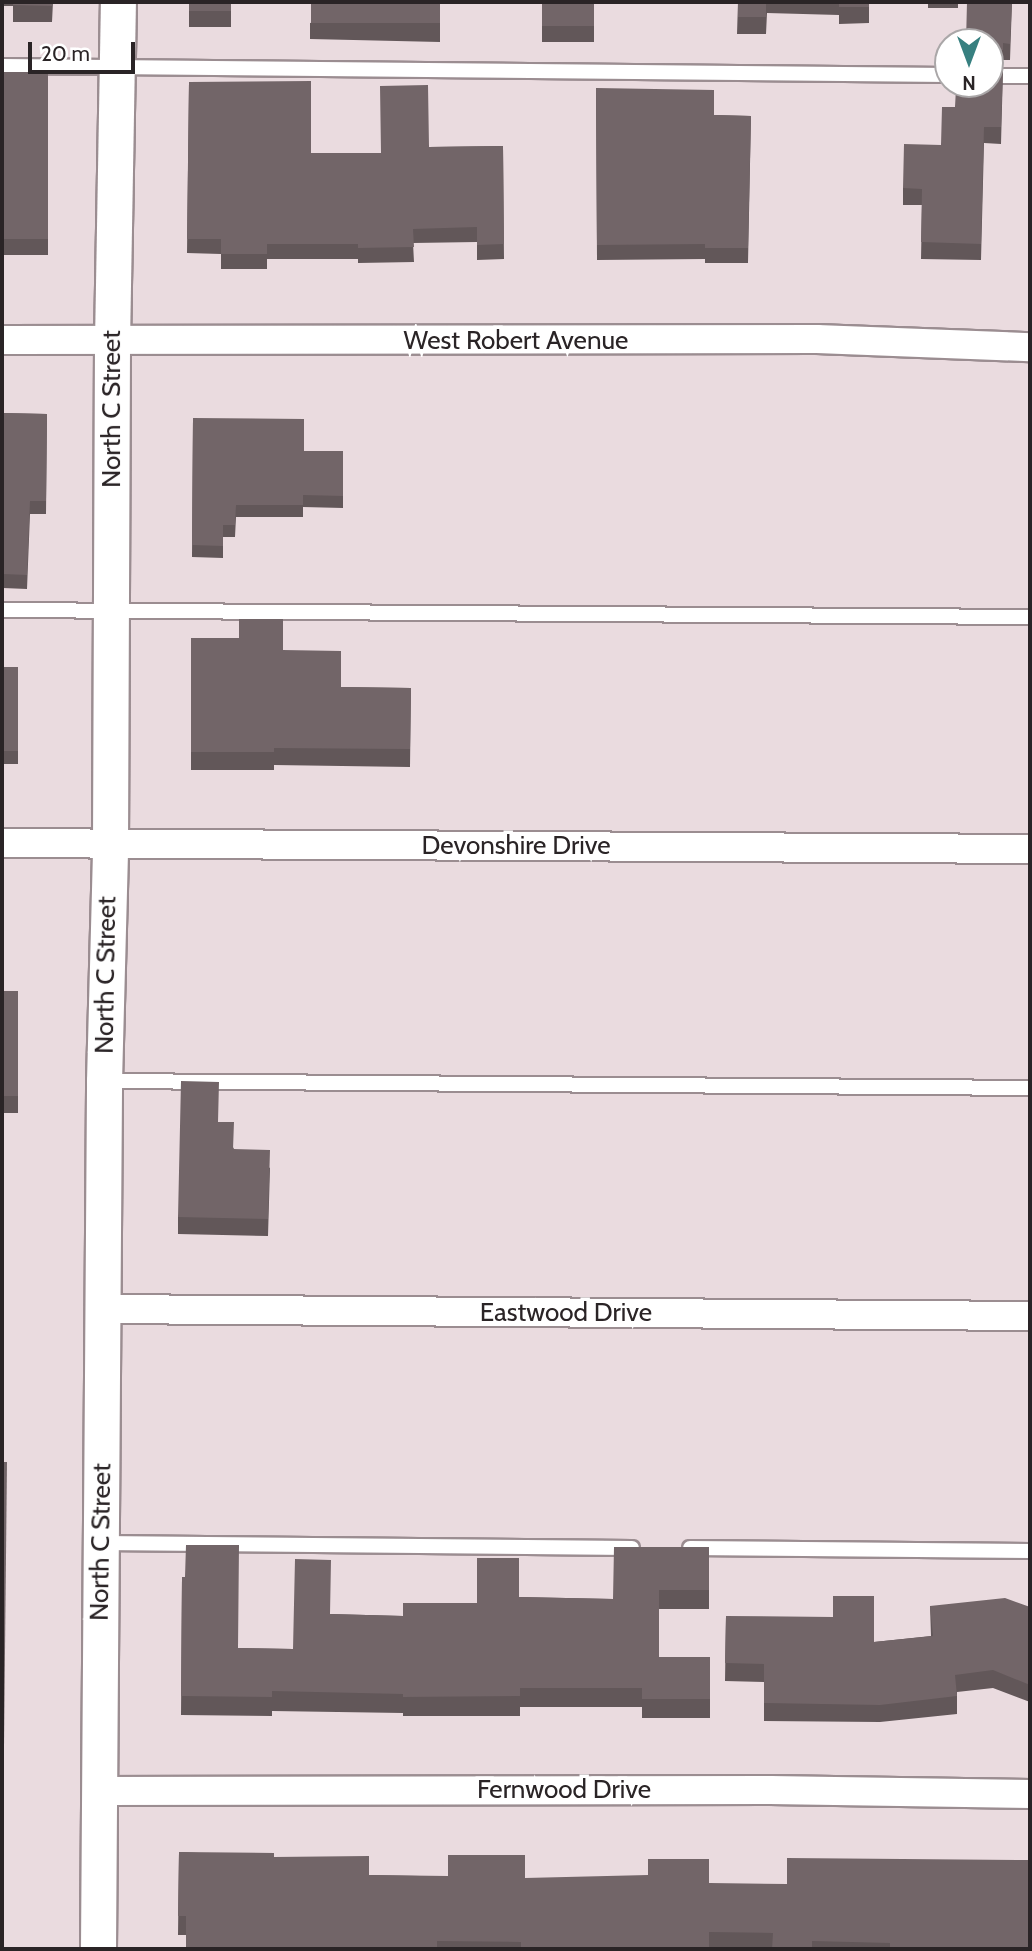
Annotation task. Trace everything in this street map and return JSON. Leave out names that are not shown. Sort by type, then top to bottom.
[{"type":"street","name":"North C Street","points":[[99,1949],[97,1791],[118,2]]},
{"type":"street","name":"West Robert Avenue","points":[[2,340],[112,342],[817,339],[1030,347]]},
{"type":"street","name":"Devonshire Drive","points":[[2,843],[1030,849]]},
{"type":"street","name":"Eastwood Drive","points":[[102,1309],[1030,1316]]},
{"type":"street","name":"Fernwood Drive","points":[[97,1791],[770,1790],[1030,1794]]},
{"type":"lane","points":[[2,66],[934,75]]},
{"type":"lane","points":[[1004,76],[1030,76]]},
{"type":"lane","points":[[2,610],[1030,617]]},
{"type":"lane","points":[[104,1081],[1030,1088]]},
{"type":"lane","points":[[101,1543],[642,1548]]},
{"type":"lane","points":[[670,1548],[1030,1551]]},
{"type":"building","points":[[13,2],[52,2],[52,6],[13,5]]},
{"type":"building","points":[[189,2],[231,2],[231,11],[189,11]]},
{"type":"building","points":[[311,2],[440,2],[440,23],[311,23]]},
{"type":"building","points":[[542,2],[594,2],[594,26],[542,26]]},
{"type":"building","points":[[738,2],[766,2],[766,17],[738,17]]},
{"type":"building","points":[[839,2],[869,2],[869,7],[839,7]]},
{"type":"building","points":[[967,2],[1012,2],[1010,44],[1004,43],[1004,28],[966,28]]},
{"type":"building","points":[[2,72],[48,72],[48,239],[2,239]]},
{"type":"building","points":[[311,81],[311,153],[381,153],[380,86],[428,85],[429,147],[503,146],[504,244],[477,245],[477,227],[413,229],[414,247],[358,248],[358,244],[267,244],[267,254],[221,254],[221,239],[187,239],[189,82]]},
{"type":"building","points":[[596,88],[714,90],[714,115],[751,116],[748,248],[705,248],[705,244],[597,245]]},
{"type":"building","points":[[955,98],[1002,98],[1001,127],[984,127],[981,244],[921,242],[922,189],[903,188],[904,144],[941,145],[942,107],[955,107]]},
{"type":"building","points":[[2,413],[47,414],[46,501],[30,501],[27,575],[3,574],[3,587],[2,587]]},
{"type":"building","points":[[193,418],[304,419],[304,451],[343,451],[343,496],[303,495],[303,505],[236,505],[235,525],[223,525],[223,546],[192,545]]},
{"type":"building","points":[[2,606],[3,667],[18,667],[18,751],[2,751]]},
{"type":"building","points":[[239,619],[283,619],[283,650],[341,651],[341,687],[411,688],[410,749],[274,748],[274,752],[191,752],[191,638],[239,638]]},
{"type":"building","points":[[2,991],[18,991],[18,1096],[2,1096]]},
{"type":"building","points":[[181,1081],[219,1082],[218,1122],[234,1122],[233,1149],[270,1150],[268,1219],[178,1217]]},
{"type":"building","points":[[2,1462],[7,1462],[2,1937]]},
{"type":"building","points":[[186,1545],[239,1545],[238,1648],[293,1649],[295,1559],[331,1560],[330,1614],[403,1616],[403,1603],[477,1603],[477,1558],[519,1558],[519,1597],[613,1599],[614,1547],[709,1547],[709,1590],[659,1590],[659,1657],[710,1657],[710,1699],[642,1699],[642,1688],[520,1688],[520,1696],[403,1697],[403,1694],[272,1691],[272,1697],[181,1696],[182,1577],[185,1577]]},
{"type":"building","points":[[833,1596],[874,1596],[874,1642],[933,1636],[930,1606],[1005,1598],[1030,1607],[1030,1685],[993,1670],[955,1675],[957,1696],[880,1705],[764,1703],[764,1664],[725,1663],[726,1616],[833,1617]]},
{"type":"building","points":[[179,1852],[274,1853],[274,1857],[369,1856],[369,1875],[448,1876],[448,1855],[525,1855],[525,1878],[648,1875],[648,1859],[709,1859],[709,1883],[787,1884],[787,1858],[1030,1860],[1030,1949],[890,1949],[890,1943],[812,1941],[812,1949],[772,1949],[773,1933],[709,1932],[709,1949],[521,1949],[521,1942],[437,1941],[437,1949],[186,1949],[186,1916],[178,1916]]}]
